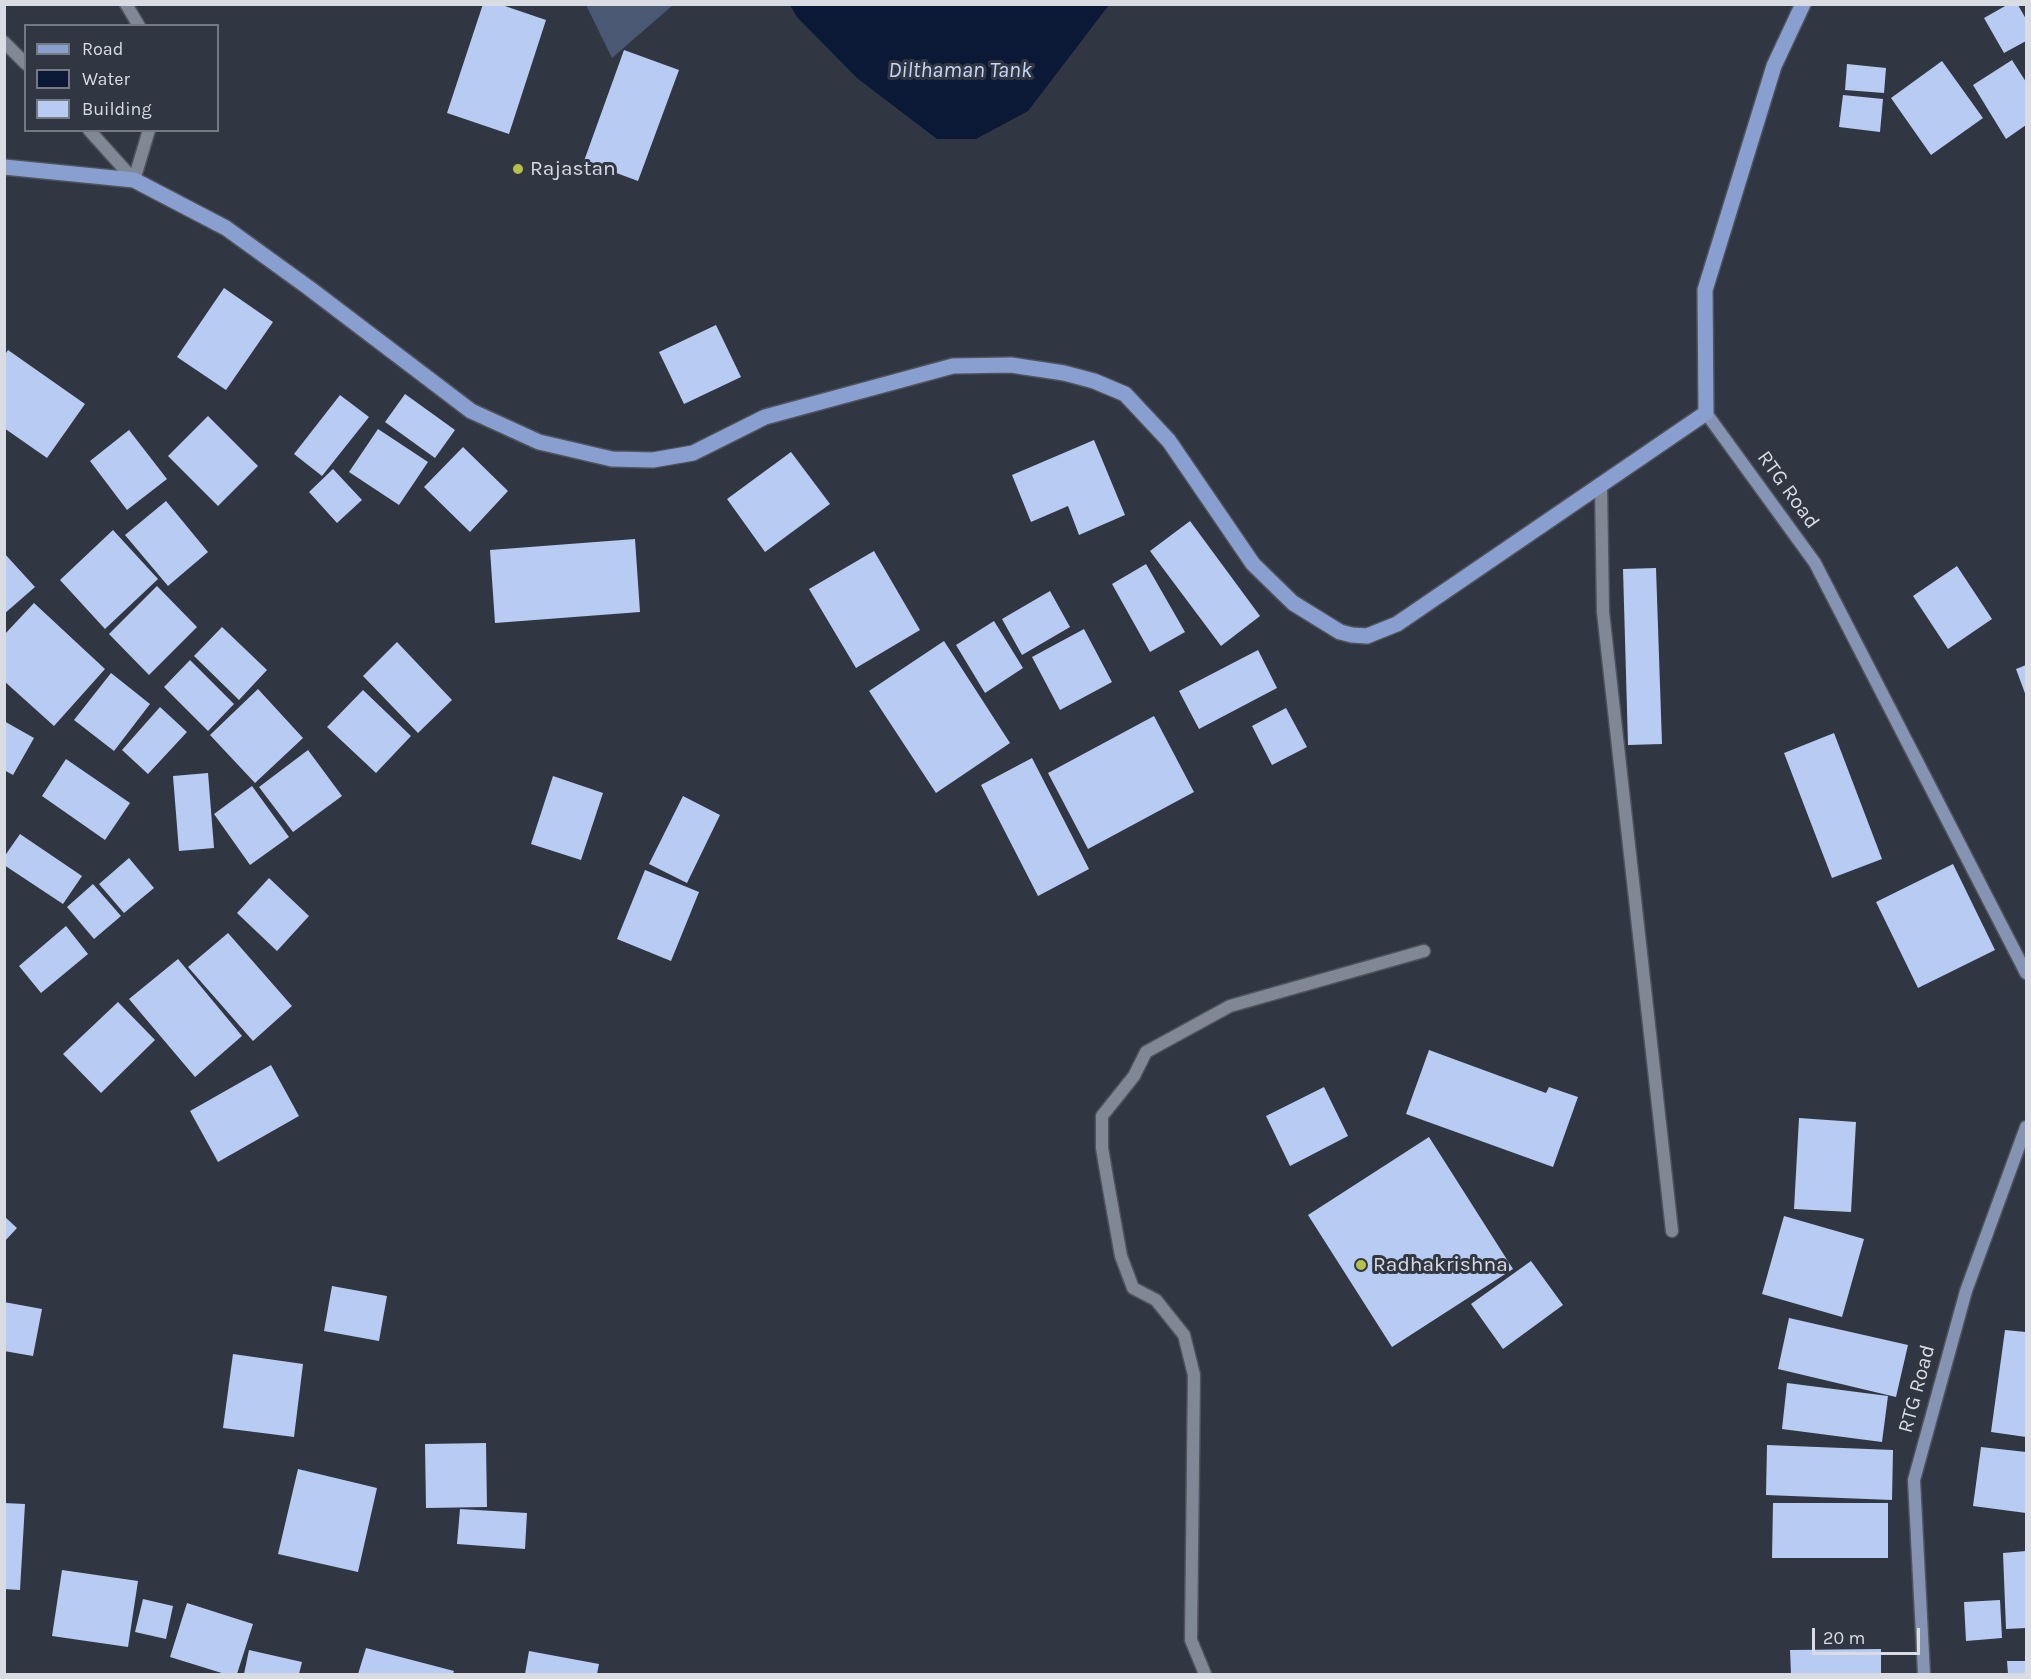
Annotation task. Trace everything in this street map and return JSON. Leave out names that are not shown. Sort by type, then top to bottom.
[{"type":"main road","points":[[4,167],[134,180],[226,228],[471,411],[539,442],[612,459],[652,460],[693,453],[765,417],[953,366],[1011,365],[1064,373],[1094,381],[1125,394],[1169,441],[1253,564],[1293,603],[1340,632],[1367,636],[1397,624],[1706,413],[1705,290],[1774,66],[1803,4]]},
{"type":"main road","name":"RTG Road","points":[[1706,413],[1815,563],[2026,973]]},
{"type":"main road","name":"RTG Road","points":[[1924,1674],[1914,1480],[1966,1291],[2026,1127]]},
{"type":"street","points":[[126,4],[138,24]]},
{"type":"street","points":[[4,42],[24,62]]},
{"type":"street","points":[[91,132],[134,180]]},
{"type":"street","points":[[134,180],[148,132]]},
{"type":"street","points":[[1601,485],[1603,612],[1672,1232]]},
{"type":"street","points":[[1204,1674],[1191,1640],[1194,1375],[1184,1335],[1156,1300],[1133,1288],[1121,1256],[1102,1148],[1102,1116],[1134,1076],[1146,1052],[1230,1006],[1424,951]]},
{"type":"shaded area","points":[[586,5],[673,5],[612,58]]},
{"type":"water","name":"Dilthaman Tank","points":[[790,5],[1109,5],[1028,111],[976,139],[937,139],[857,78],[797,17]]},
{"type":"building","points":[[483,4],[499,4],[546,20],[509,134],[447,113]]},
{"type":"building","points":[[2007,5],[2018,5],[2026,19],[2026,41],[2004,53],[1984,18]]},
{"type":"building","points":[[624,50],[679,70],[638,181],[584,161]]},
{"type":"building","points":[[2012,60],[2026,82],[2026,125],[2006,139],[1973,85]]},
{"type":"building","points":[[1942,61],[1983,118],[1931,155],[1891,98]]},
{"type":"building","points":[[1847,64],[1886,68],[1884,93],[1845,90]]},
{"type":"building","points":[[1843,95],[1883,99],[1880,132],[1839,127]]},
{"type":"building","points":[[224,288],[273,322],[226,390],[177,357]]},
{"type":"building","points":[[716,325],[741,377],[684,404],[659,352]]},
{"type":"building","points":[[8,350],[85,404],[47,458],[4,428],[4,356]]},
{"type":"building","points":[[405,394],[455,430],[435,458],[385,422]]},
{"type":"building","points":[[340,395],[369,417],[322,476],[294,454]]},
{"type":"building","points":[[208,416],[258,466],[218,506],[168,456]]},
{"type":"building","points":[[378,429],[428,462],[399,505],[349,472]]},
{"type":"building","points":[[129,430],[167,479],[127,510],[90,461]]},
{"type":"building","points":[[1094,440],[1125,515],[1079,535],[1068,506],[1031,522],[1012,475]]},
{"type":"building","points":[[463,447],[508,491],[470,532],[424,487]]},
{"type":"building","points":[[791,452],[830,504],[765,552],[727,499]]},
{"type":"building","points":[[333,469],[362,500],[337,523],[309,492]]},
{"type":"building","points":[[166,501],[208,552],[168,586],[125,535]]},
{"type":"building","points":[[1190,521],[1260,616],[1221,646],[1150,551]]},
{"type":"building","points":[[113,530],[158,579],[105,629],[60,580]]},
{"type":"building","points":[[635,539],[640,612],[495,623],[490,550]]},
{"type":"building","points":[[874,551],[920,630],[856,668],[809,589]]},
{"type":"building","points":[[4,553],[35,587],[4,614]]},
{"type":"building","points":[[1146,564],[1185,632],[1150,652],[1112,584]]},
{"type":"building","points":[[1957,566],[1992,619],[1948,649],[1913,596]]},
{"type":"building","points":[[1656,568],[1662,744],[1628,745],[1623,569]]},
{"type":"building","points":[[157,586],[197,627],[149,675],[109,634]]},
{"type":"building","points":[[1050,591],[1070,627],[1022,655],[1002,619]]},
{"type":"building","points":[[34,603],[105,669],[54,726],[4,681],[4,635]]},
{"type":"building","points":[[994,621],[1023,668],[985,693],[956,645]]},
{"type":"building","points":[[222,627],[267,670],[239,700],[194,656]]},
{"type":"building","points":[[1084,629],[1112,682],[1060,710],[1032,657]]},
{"type":"building","points":[[944,641],[1010,743],[936,793],[869,691]]},
{"type":"building","points":[[397,642],[452,700],[418,733],[363,676]]},
{"type":"building","points":[[1258,650],[1277,688],[1199,729],[1179,691]]},
{"type":"building","points":[[190,660],[234,704],[208,731],[164,687]]},
{"type":"building","points":[[2026,665],[2026,696],[2016,669]]},
{"type":"building","points":[[111,673],[150,704],[114,751],[74,720]]},
{"type":"building","points":[[258,689],[303,738],[255,783],[210,735]]},
{"type":"building","points":[[363,690],[411,736],[376,773],[327,727]]},
{"type":"building","points":[[160,707],[187,732],[148,774],[122,750]]},
{"type":"building","points":[[1286,708],[1307,747],[1272,765],[1252,726]]},
{"type":"building","points":[[1154,716],[1194,792],[1088,849],[1048,773]]},
{"type":"building","points":[[4,721],[34,738],[13,775],[4,770]]},
{"type":"building","points":[[1834,733],[1882,859],[1832,878],[1784,753]]},
{"type":"building","points":[[308,750],[342,796],[293,832],[259,787]]},
{"type":"building","points":[[1032,758],[1089,869],[1038,896],[981,785]]},
{"type":"building","points":[[66,759],[130,803],[105,840],[42,796]]},
{"type":"building","points":[[208,773],[214,848],[179,851],[173,776]]},
{"type":"building","points":[[553,776],[603,793],[581,860],[531,844]]},
{"type":"building","points":[[252,786],[289,837],[250,865],[214,814]]},
{"type":"building","points":[[683,796],[720,815],[687,883],[649,864]]},
{"type":"building","points":[[20,834],[82,876],[63,904],[4,865],[4,857]]},
{"type":"building","points":[[129,858],[154,888],[124,913],[99,884]]},
{"type":"building","points":[[1953,864],[1995,950],[1918,988],[1876,902]]},
{"type":"building","points":[[645,870],[699,892],[671,961],[617,939]]},
{"type":"building","points":[[269,878],[309,916],[277,951],[237,913]]},
{"type":"building","points":[[93,884],[121,916],[94,939],[67,907]]},
{"type":"building","points":[[66,926],[88,954],[41,993],[19,966]]},
{"type":"building","points":[[228,933],[292,1006],[253,1041],[188,967]]},
{"type":"building","points":[[178,959],[242,1036],[195,1077],[129,999]]},
{"type":"building","points":[[118,1002],[155,1040],[101,1093],[63,1054]]},
{"type":"building","points":[[1429,1050],[1546,1093],[1549,1087],[1578,1097],[1553,1167],[1406,1114]]},
{"type":"building","points":[[271,1065],[299,1116],[218,1162],[190,1111]]},
{"type":"building","points":[[1324,1087],[1348,1136],[1290,1166],[1266,1116]]},
{"type":"building","points":[[1799,1118],[1856,1122],[1851,1212],[1794,1209]]},
{"type":"building","points":[[1429,1137],[1513,1269],[1392,1347],[1308,1215]]},
{"type":"building","points":[[4,1216],[17,1228],[4,1242]]},
{"type":"building","points":[[1784,1216],[1864,1239],[1842,1317],[1762,1294]]},
{"type":"building","points":[[1531,1261],[1563,1305],[1503,1349],[1471,1304]]},
{"type":"building","points":[[332,1286],[387,1296],[379,1341],[324,1331]]},
{"type":"building","points":[[4,1302],[42,1309],[33,1356],[4,1351]]},
{"type":"building","points":[[1789,1318],[1908,1345],[1896,1397],[1778,1369]]},
{"type":"building","points":[[2005,1330],[2026,1332],[2026,1437],[1991,1432]]},
{"type":"building","points":[[233,1354],[303,1364],[294,1437],[223,1428]]},
{"type":"building","points":[[1787,1383],[1888,1396],[1882,1442],[1782,1429]]},
{"type":"building","points":[[486,1443],[487,1507],[426,1508],[425,1444]]},
{"type":"building","points":[[1767,1445],[1893,1450],[1892,1500],[1766,1495]]},
{"type":"building","points":[[1981,1447],[2026,1452],[2026,1513],[1973,1506]]},
{"type":"building","points":[[298,1469],[377,1488],[358,1572],[278,1554]]},
{"type":"building","points":[[4,1503],[25,1504],[20,1590],[4,1589]]},
{"type":"building","points":[[1773,1503],[1888,1503],[1888,1558],[1772,1558]]},
{"type":"building","points":[[460,1509],[527,1513],[525,1549],[457,1544]]},
{"type":"building","points":[[2026,1551],[2026,1628],[2006,1629],[2003,1553]]},
{"type":"building","points":[[62,1570],[138,1581],[128,1647],[52,1636]]},
{"type":"building","points":[[143,1599],[173,1606],[166,1639],[135,1632]]},
{"type":"building","points":[[2000,1600],[2002,1638],[1966,1641],[1964,1602]]},
{"type":"building","points":[[187,1603],[253,1624],[237,1674],[225,1674],[170,1657]]},
{"type":"building","points":[[366,1648],[454,1671],[453,1674],[358,1674]]},
{"type":"building","points":[[1881,1649],[1881,1674],[1791,1674],[1790,1650]]},
{"type":"building","points":[[249,1650],[302,1662],[299,1674],[244,1674]]},
{"type":"building","points":[[529,1651],[599,1664],[597,1674],[525,1674]]},
{"type":"building","points":[[2007,1661],[2026,1661],[2026,1674],[2008,1674]]},
{"type":"place","name":"Rajastan","points":[[518,169]]},
{"type":"place","name":"Radhakrishna","points":[[1361,1265]]}]
